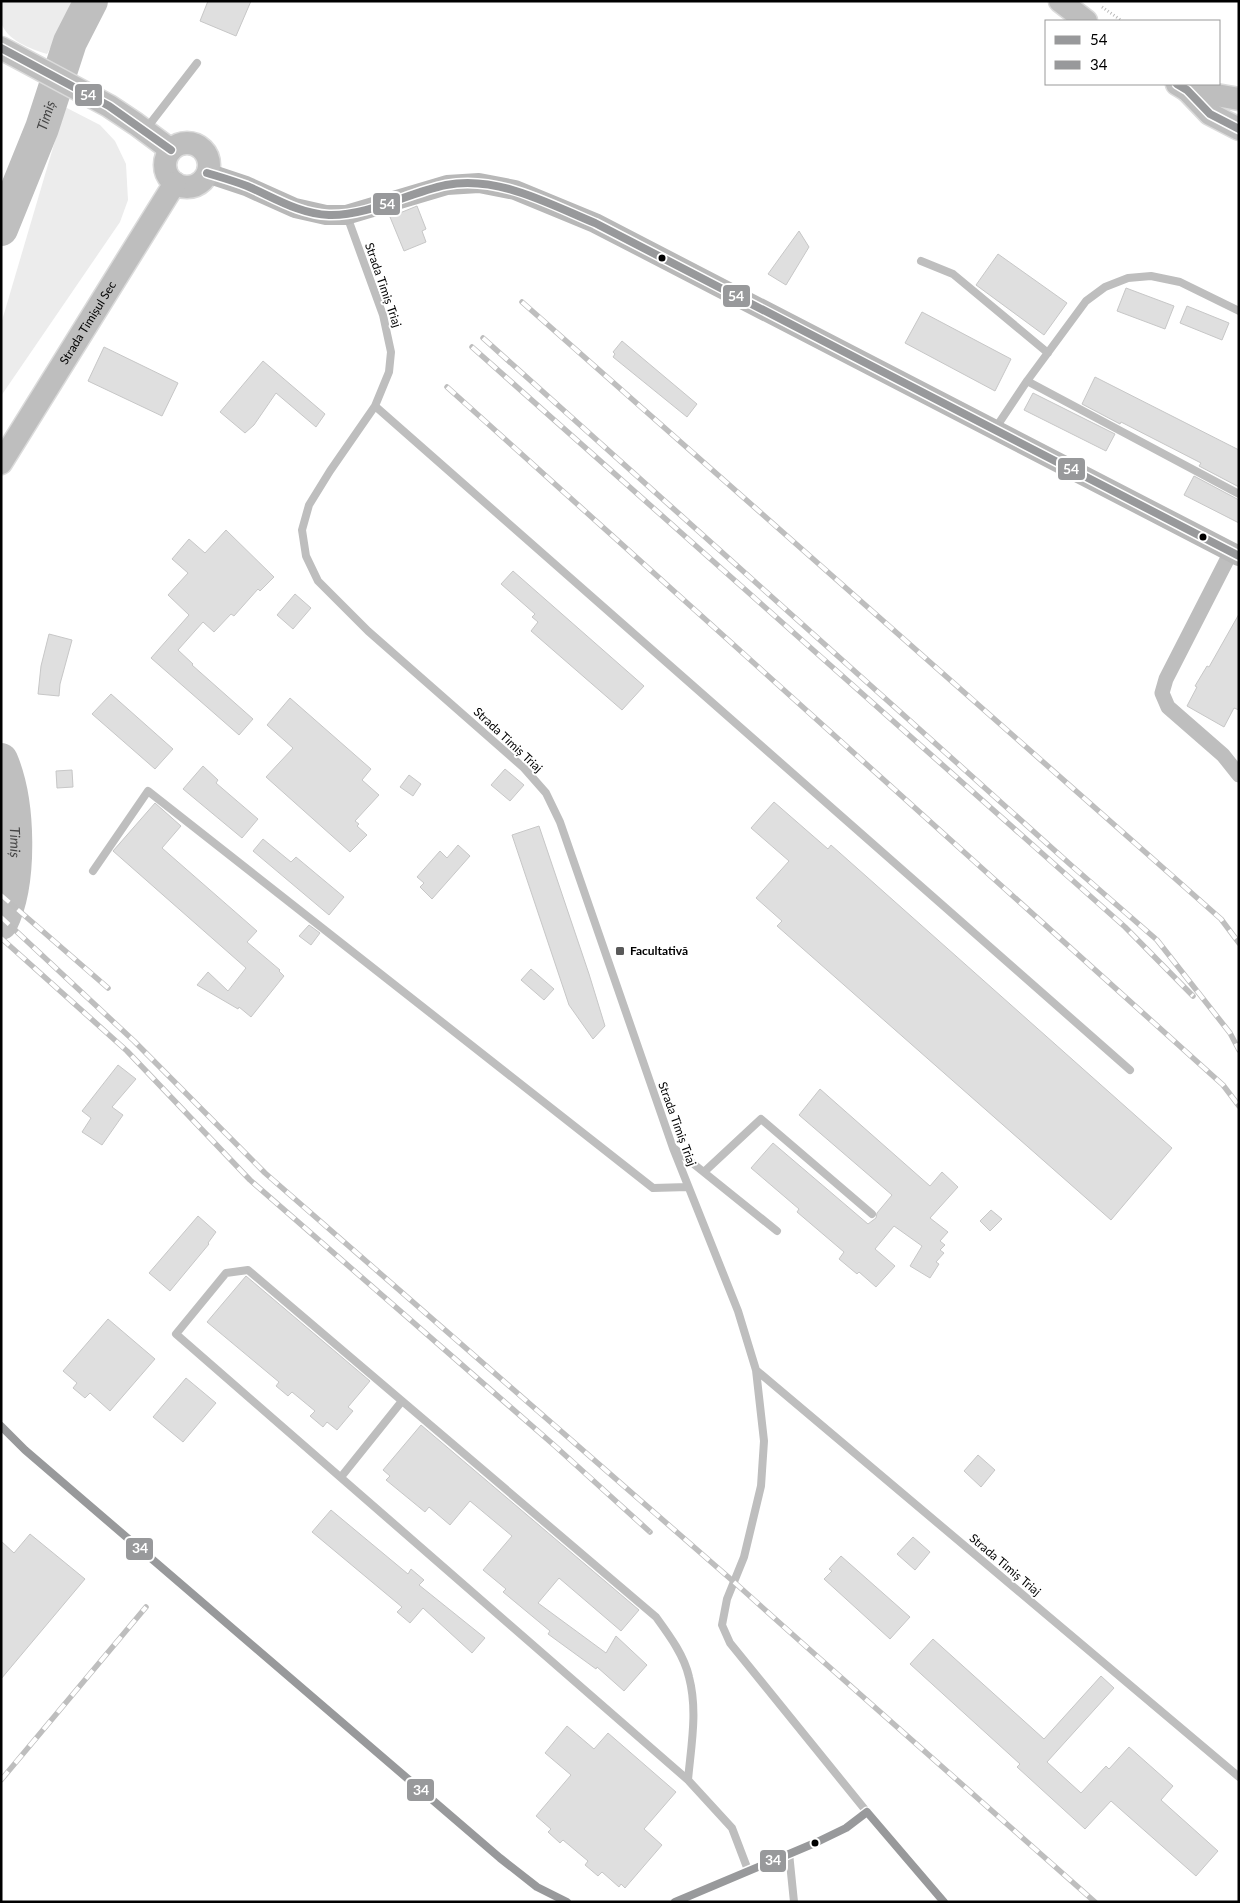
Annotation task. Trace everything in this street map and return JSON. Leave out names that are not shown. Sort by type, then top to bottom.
[{"type":"main road","points":[[1060,1],[1094,14]]},
{"type":"main road","points":[[1,48],[110,106],[171,150]]},
{"type":"main road","points":[[1182,87],[1239,99]]},
{"type":"main road","points":[[1182,87],[1210,114],[1239,129]]},
{"type":"main road","points":[[184,144],[191,144],[198,147],[207,158],[207,173],[203,180],[191,187],[184,187],[175,183],[167,176],[165,170],[167,156],[171,150],[184,144]]},
{"type":"main road","points":[[207,173],[246,186],[295,208],[326,215],[346,215],[448,185],[479,183],[515,190],[595,223],[1235,554]]},
{"type":"main road","name":"Strada Timișul Sec","points":[[1,463],[175,183]]},
{"type":"street","points":[[1235,554],[1166,679],[1162,693],[1168,706],[1223,755],[1239,775]]},
{"type":"lane","points":[[145,130],[197,63]]},
{"type":"lane","name":"Strada Timiș Triaj","points":[[346,215],[383,315],[391,352],[389,372],[375,406],[309,505],[302,530],[306,556],[318,581],[368,631],[524,768],[546,793],[560,822],[673,1148],[738,1311],[756,1370],[764,1441],[761,1486],[744,1557],[727,1600],[722,1625],[730,1643],[867,1812],[944,1902]]},
{"type":"lane","points":[[921,261],[953,274],[1001,316],[1048,353]]},
{"type":"lane","points":[[994,430],[1027,381],[1086,301],[1105,286],[1128,278],[1150,276],[1180,282],[1239,310]]},
{"type":"lane","points":[[1027,381],[1239,494]]},
{"type":"lane","points":[[375,406],[1130,1070]]},
{"type":"lane","points":[[93,871],[148,791],[653,1188],[688,1187]]},
{"type":"lane","points":[[704,1172],[761,1119],[872,1214]]},
{"type":"lane","points":[[673,1148],[778,1230]]},
{"type":"lane","points":[[688,1780],[694,1713],[689,1676],[676,1646],[656,1617],[248,1270],[226,1273],[176,1334],[688,1780],[732,1828],[748,1870]]},
{"type":"lane","name":"Strada Timiș Triaj","points":[[756,1370],[1239,1777]]},
{"type":"lane","points":[[341,1477],[402,1401]]},
{"type":"lane","points":[[1,1426],[25,1450],[500,1858],[537,1887],[568,1902]]},
{"type":"lane","points":[[674,1902],[846,1828],[867,1812]]},
{"type":"lane","points":[[790,1853],[794,1902]]},
{"type":"path","points":[[1094,14],[1118,20]]},
{"type":"shaded area","points":[[1,1],[76,1],[47,54],[20,43],[8,34],[1,22]]},
{"type":"shaded area","points":[[65,107],[100,125],[115,141],[126,164],[128,200],[120,222],[1,396],[1,324]]},
{"type":"building","points":[[208,1],[251,1],[236,36],[200,21]]},
{"type":"building","points":[[417,206],[426,229],[422,231],[426,242],[404,251],[390,217]]},
{"type":"building","points":[[799,231],[809,247],[786,285],[768,274]]},
{"type":"building","points":[[998,254],[1067,303],[1044,335],[976,285]]},
{"type":"building","points":[[1126,288],[1174,306],[1165,329],[1117,311]]},
{"type":"building","points":[[1187,306],[1229,323],[1222,340],[1180,323]]},
{"type":"building","points":[[922,312],[1011,359],[995,391],[905,343]]},
{"type":"building","points":[[622,341],[697,404],[687,417],[613,357],[615,354],[613,352]]},
{"type":"building","points":[[104,347],[178,383],[162,416],[88,381]]},
{"type":"building","points":[[263,361],[325,414],[316,427],[276,393],[254,425],[245,433],[220,412]]},
{"type":"building","points":[[1095,377],[1239,450],[1239,487],[1199,466],[1201,463],[1082,404]]},
{"type":"building","points":[[1033,393],[1115,434],[1106,451],[1024,410]]},
{"type":"building","points":[[1194,476],[1239,500],[1239,523],[1184,495]]},
{"type":"building","points":[[226,530],[274,577],[260,591],[258,589],[234,616],[231,614],[214,632],[203,622],[178,650],[192,665],[253,719],[239,735],[151,658],[189,615],[168,595],[188,573],[172,559],[189,539],[205,553]]},
{"type":"building","points":[[513,571],[644,686],[622,710],[531,631],[538,622],[532,617],[535,614],[501,584]]},
{"type":"building","points":[[295,594],[311,608],[293,629],[277,615]]},
{"type":"building","points":[[1239,614],[1239,710],[1234,708],[1224,727],[1187,706],[1197,687],[1195,686],[1207,666],[1209,667]]},
{"type":"building","points":[[49,634],[72,640],[60,684],[59,696],[38,694],[41,666]]},
{"type":"building","points":[[111,694],[173,749],[155,769],[92,714]]},
{"type":"building","points":[[290,698],[371,769],[362,780],[379,795],[355,821],[359,824],[357,826],[367,835],[350,852],[266,777],[293,748],[267,725]]},
{"type":"building","points":[[203,766],[218,780],[216,783],[258,819],[242,838],[183,789]]},
{"type":"building","points":[[505,769],[524,785],[510,801],[491,785]]},
{"type":"building","points":[[72,770],[73,787],[57,788],[56,771]]},
{"type":"building","points":[[409,775],[421,784],[413,796],[400,787]]},
{"type":"building","points":[[774,802],[828,849],[831,845],[1172,1148],[1111,1220],[777,926],[782,921],[756,898],[789,861],[751,828]]},
{"type":"building","points":[[155,803],[181,826],[162,848],[257,931],[247,942],[280,970],[284,976],[251,1017],[239,1007],[238,1009],[197,985],[208,972],[228,991],[246,968],[113,851]]},
{"type":"building","points":[[539,826],[605,1026],[593,1039],[569,1005],[512,835]]},
{"type":"building","points":[[263,839],[291,862],[296,857],[344,897],[329,915],[253,851]]},
{"type":"building","points":[[458,845],[470,856],[432,899],[420,887],[424,883],[417,877],[440,851],[447,858]]},
{"type":"building","points":[[309,925],[320,933],[311,945],[299,936]]},
{"type":"building","points":[[531,969],[554,989],[544,1000],[521,980]]},
{"type":"building","points":[[118,1065],[136,1079],[112,1107],[123,1115],[102,1145],[82,1132],[91,1118],[82,1111]]},
{"type":"building","points":[[820,1089],[930,1186],[942,1172],[958,1187],[930,1218],[948,1232],[940,1241],[945,1245],[940,1250],[944,1253],[936,1262],[939,1264],[930,1278],[910,1266],[922,1246],[894,1226],[875,1249],[895,1266],[876,1287],[859,1272],[857,1274],[839,1259],[844,1252],[797,1212],[799,1209],[751,1168],[773,1143],[868,1224],[876,1218],[877,1213],[892,1195],[799,1115]]},
{"type":"building","points":[[991,1210],[1002,1219],[990,1231],[980,1221]]},
{"type":"building","points":[[198,1216],[216,1232],[209,1244],[170,1291],[149,1273]]},
{"type":"building","points":[[246,1276],[370,1381],[348,1407],[353,1411],[337,1430],[327,1422],[323,1427],[310,1416],[315,1411],[292,1392],[288,1396],[276,1386],[279,1382],[207,1322]]},
{"type":"building","points":[[108,1319],[155,1359],[110,1411],[90,1393],[85,1398],[73,1388],[77,1383],[63,1371]]},
{"type":"building","points":[[186,1378],[216,1403],[183,1442],[153,1417]]},
{"type":"building","points":[[421,1425],[639,1610],[621,1631],[559,1578],[538,1603],[606,1653],[616,1636],[647,1665],[624,1691],[597,1667],[596,1669],[548,1634],[550,1631],[503,1592],[506,1589],[483,1570],[512,1536],[470,1501],[450,1525],[429,1507],[425,1512],[386,1480],[390,1476],[383,1470]]},
{"type":"building","points":[[978,1455],[995,1470],[981,1487],[964,1471]]},
{"type":"building","points":[[331,1510],[408,1574],[411,1569],[424,1580],[419,1585],[485,1638],[472,1653],[423,1608],[410,1623],[397,1612],[402,1607],[312,1532]]},
{"type":"building","points":[[30,1534],[85,1579],[1,1679],[1,1541],[14,1553]]},
{"type":"building","points":[[913,1537],[930,1552],[915,1570],[897,1554]]},
{"type":"building","points":[[841,1556],[910,1617],[890,1639],[824,1579],[832,1571],[829,1569]]},
{"type":"building","points":[[933,1639],[1044,1739],[1101,1676],[1114,1688],[1047,1762],[1081,1793],[1106,1766],[1109,1769],[1129,1747],[1173,1786],[1161,1800],[1218,1851],[1196,1876],[1111,1801],[1085,1829],[1017,1767],[1020,1764],[910,1664]]},
{"type":"building","points":[[567,1726],[594,1749],[608,1733],[676,1792],[644,1829],[662,1845],[625,1888],[621,1884],[619,1887],[602,1872],[598,1876],[585,1865],[588,1861],[563,1840],[560,1843],[548,1832],[551,1829],[536,1816],[571,1775],[545,1753]]},
{"type":"waterway","name":"Timiș","points":[[1,229],[42,128],[70,42],[91,1]]},
{"type":"waterway","name":"Timiș","points":[[1,760],[11,797],[15,842],[12,886],[1,923]]},
{"type":"railway","points":[[522,302],[1221,919],[1239,943]]},
{"type":"railway","points":[[483,338],[1157,940],[1230,1033],[1239,1050]]},
{"type":"railway","points":[[472,347],[1125,927],[1193,996]]},
{"type":"railway","points":[[447,387],[1223,1085],[1239,1106]]},
{"type":"railway","points":[[1,895],[108,988]]},
{"type":"railway","points":[[1,917],[134,1041],[265,1173],[734,1582],[1095,1902]]},
{"type":"railway","points":[[1,938],[127,1051],[250,1180],[555,1446],[650,1532]]},
{"type":"railway","points":[[1,1780],[146,1607]]},
{"type":"transit line","name":"54","points":[[1,48],[109,106],[171,150]]},
{"type":"transit line","name":"54","points":[[1179,85],[1187,90],[1210,114],[1239,129]]},
{"type":"transit line","name":"54","points":[[207,173],[247,186],[307,212],[329,215],[359,212],[446,185],[465,183],[485,184],[523,193],[595,223],[1239,556]]},
{"type":"transit line","name":"34","points":[[1,1426],[25,1450],[500,1858],[537,1887],[567,1902]]},
{"type":"transit line","name":"34","points":[[867,1812],[944,1902]]},
{"type":"transit line","name":"34","points":[[675,1902],[815,1843],[846,1828],[867,1812]]},
{"type":"place","name":"Facultativă","points":[[620,951]]}]
